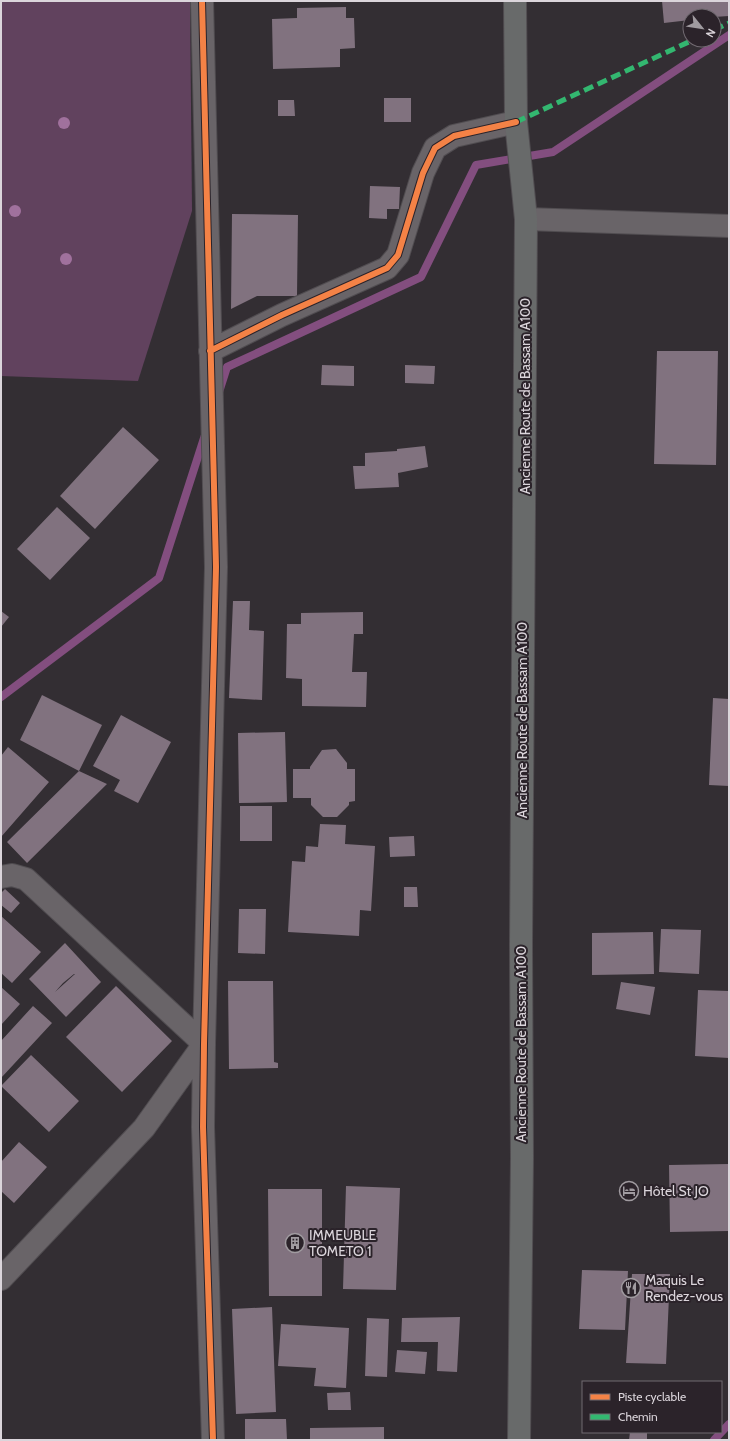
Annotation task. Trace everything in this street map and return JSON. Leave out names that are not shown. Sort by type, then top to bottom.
[{"type":"main road","name":"Ancienne Route de Bassam A100","points":[[515,1],[516,122],[526,219],[521,938],[522,1158],[519,1440]]},
{"type":"street","points":[[202,1],[216,567],[204,1044],[204,1127],[213,1440]]},
{"type":"street","points":[[210,352],[282,315],[387,268],[398,255],[423,173],[435,148],[454,136],[516,122]]},
{"type":"street","points":[[526,219],[729,226]]},
{"type":"street","points":[[1,877],[12,875],[26,879],[204,1044]]},
{"type":"street","points":[[1,1279],[144,1128],[204,1044]]},
{"type":"shaded area","points":[[1,1],[190,1],[192,211],[138,381],[1,376]]},
{"type":"building","points":[[662,1],[729,1],[729,16],[722,16],[722,8],[682,8],[682,21],[664,23]]},
{"type":"building","points":[[346,7],[346,18],[354,18],[355,48],[340,49],[340,67],[273,69],[272,19],[297,18],[297,8]]},
{"type":"building","points":[[384,98],[411,98],[411,122],[384,122]]},
{"type":"building","points":[[278,100],[294,100],[295,116],[278,116]]},
{"type":"building","points":[[370,186],[400,187],[399,209],[387,209],[387,219],[369,218]]},
{"type":"building","points":[[232,214],[298,215],[297,296],[257,296],[231,309]]},
{"type":"building","points":[[657,351],[718,351],[716,465],[654,464]]},
{"type":"building","points":[[322,365],[354,366],[354,386],[321,385]]},
{"type":"building","points":[[405,365],[435,366],[434,384],[405,383]]},
{"type":"building","points":[[123,427],[159,460],[95,529],[60,496]]},
{"type":"building","points":[[425,446],[428,467],[398,473],[399,487],[355,489],[353,466],[365,466],[365,453],[397,451],[397,449]]},
{"type":"building","points":[[57,507],[90,538],[50,580],[17,549]]},
{"type":"building","points":[[233,601],[250,601],[249,630],[264,631],[262,700],[229,698]]},
{"type":"building","points":[[1,611],[9,617],[1,627]]},
{"type":"building","points":[[363,612],[363,634],[354,634],[352,672],[367,672],[366,707],[302,706],[302,679],[286,678],[287,624],[301,624],[301,613]]},
{"type":"building","points":[[42,695],[102,725],[79,771],[20,740]]},
{"type":"building","points":[[713,698],[729,699],[729,786],[709,785]]},
{"type":"building","points":[[121,715],[171,742],[138,803],[114,791],[120,780],[93,766]]},
{"type":"building","points":[[285,732],[287,802],[239,803],[238,733]]},
{"type":"building","points":[[8,747],[49,782],[1,837],[1,756]]},
{"type":"building","points":[[336,749],[347,763],[347,769],[355,769],[355,801],[349,802],[349,805],[337,817],[323,817],[311,805],[311,798],[293,798],[293,769],[310,769],[322,750]]},
{"type":"building","points":[[79,771],[107,784],[27,863],[7,842]]},
{"type":"building","points":[[240,806],[272,806],[272,841],[240,841]]},
{"type":"building","points":[[320,824],[346,825],[345,844],[375,846],[371,911],[360,910],[359,936],[288,932],[292,861],[305,862],[306,846],[318,847]]},
{"type":"building","points":[[414,836],[415,856],[390,857],[389,837]]},
{"type":"building","points":[[404,887],[417,887],[418,907],[404,907]]},
{"type":"building","points":[[5,889],[20,903],[11,913],[1,905],[1,893]]},
{"type":"building","points":[[239,909],[266,909],[265,954],[238,953]]},
{"type":"building","points":[[1,916],[41,952],[12,983],[1,973]]},
{"type":"building","points":[[661,929],[701,930],[699,974],[659,972]]},
{"type":"building","points":[[653,932],[654,974],[592,975],[592,933]]},
{"type":"building","points":[[65,943],[101,982],[66,1017],[29,979]],"holes":[[[75,974],[55,992],[63,983]]]},
{"type":"building","points":[[228,981],[273,981],[274,1062],[278,1063],[278,1068],[229,1069]]},
{"type":"building","points":[[621,982],[655,987],[650,1015],[616,1009]]},
{"type":"building","points":[[116,986],[172,1041],[122,1092],[66,1037]]},
{"type":"building","points":[[1,987],[20,1004],[1,1025]]},
{"type":"building","points":[[698,990],[729,991],[729,1058],[695,1056]]},
{"type":"building","points":[[33,1006],[52,1023],[1,1078],[1,1041]]},
{"type":"building","points":[[31,1055],[79,1101],[49,1132],[1,1086]]},
{"type":"building","points":[[19,1142],[47,1167],[14,1203],[1,1191],[1,1162]]},
{"type":"building","points":[[729,1164],[729,1231],[670,1232],[669,1165]]},
{"type":"building","points":[[346,1186],[400,1188],[396,1290],[343,1289]]},
{"type":"building","name":"IMMEUBLE TOMETO 1","points":[[268,1189],[322,1189],[322,1296],[269,1296]]},
{"type":"building","points":[[582,1270],[628,1271],[625,1330],[579,1329]]},
{"type":"building","points":[[632,1274],[670,1274],[666,1364],[626,1363]]},
{"type":"building","points":[[272,1307],[276,1412],[236,1414],[232,1309]]},
{"type":"building","points":[[460,1317],[457,1372],[437,1371],[438,1342],[401,1342],[402,1318]]},
{"type":"building","points":[[367,1318],[389,1319],[387,1377],[365,1376]]},
{"type":"building","points":[[281,1324],[349,1328],[346,1388],[314,1386],[316,1368],[278,1366]]},
{"type":"building","points":[[397,1350],[427,1352],[425,1374],[395,1372]]},
{"type":"building","points":[[350,1392],[351,1410],[328,1410],[327,1393]]},
{"type":"building","points":[[245,1419],[286,1419],[287,1440],[245,1440]]},
{"type":"building","points":[[384,1427],[384,1440],[310,1440],[310,1428]]},
{"type":"building","points":[[630,1433],[647,1433],[647,1440],[629,1440]]},
{"type":"waterway","points":[[219,392],[227,367],[421,277],[476,165],[553,152],[729,35]]},
{"type":"waterway","points":[[1,697],[159,578],[205,435]]},
{"type":"waterway","points":[[722,1431],[729,1424]]},
{"type":"waterway","points":[[714,1440],[721,1433]]},
{"type":"marked path","points":[[722,26],[729,23]]},
{"type":"marked path","points":[[516,122],[682,45]]},
{"type":"cycle path","points":[[202,1],[216,567],[203,1127],[213,1440]]},
{"type":"cycle path","points":[[210,351],[282,315],[387,268],[398,255],[423,173],[435,148],[454,136],[516,122]]},
{"type":"place","name":"Hôtel St JO","points":[[629,1191]]},
{"type":"place","name":"IMMEUBLE TOMETO 1","points":[[295,1243]]},
{"type":"place","name":"Maquis Le Rendez-vous","points":[[631,1288]]}]
